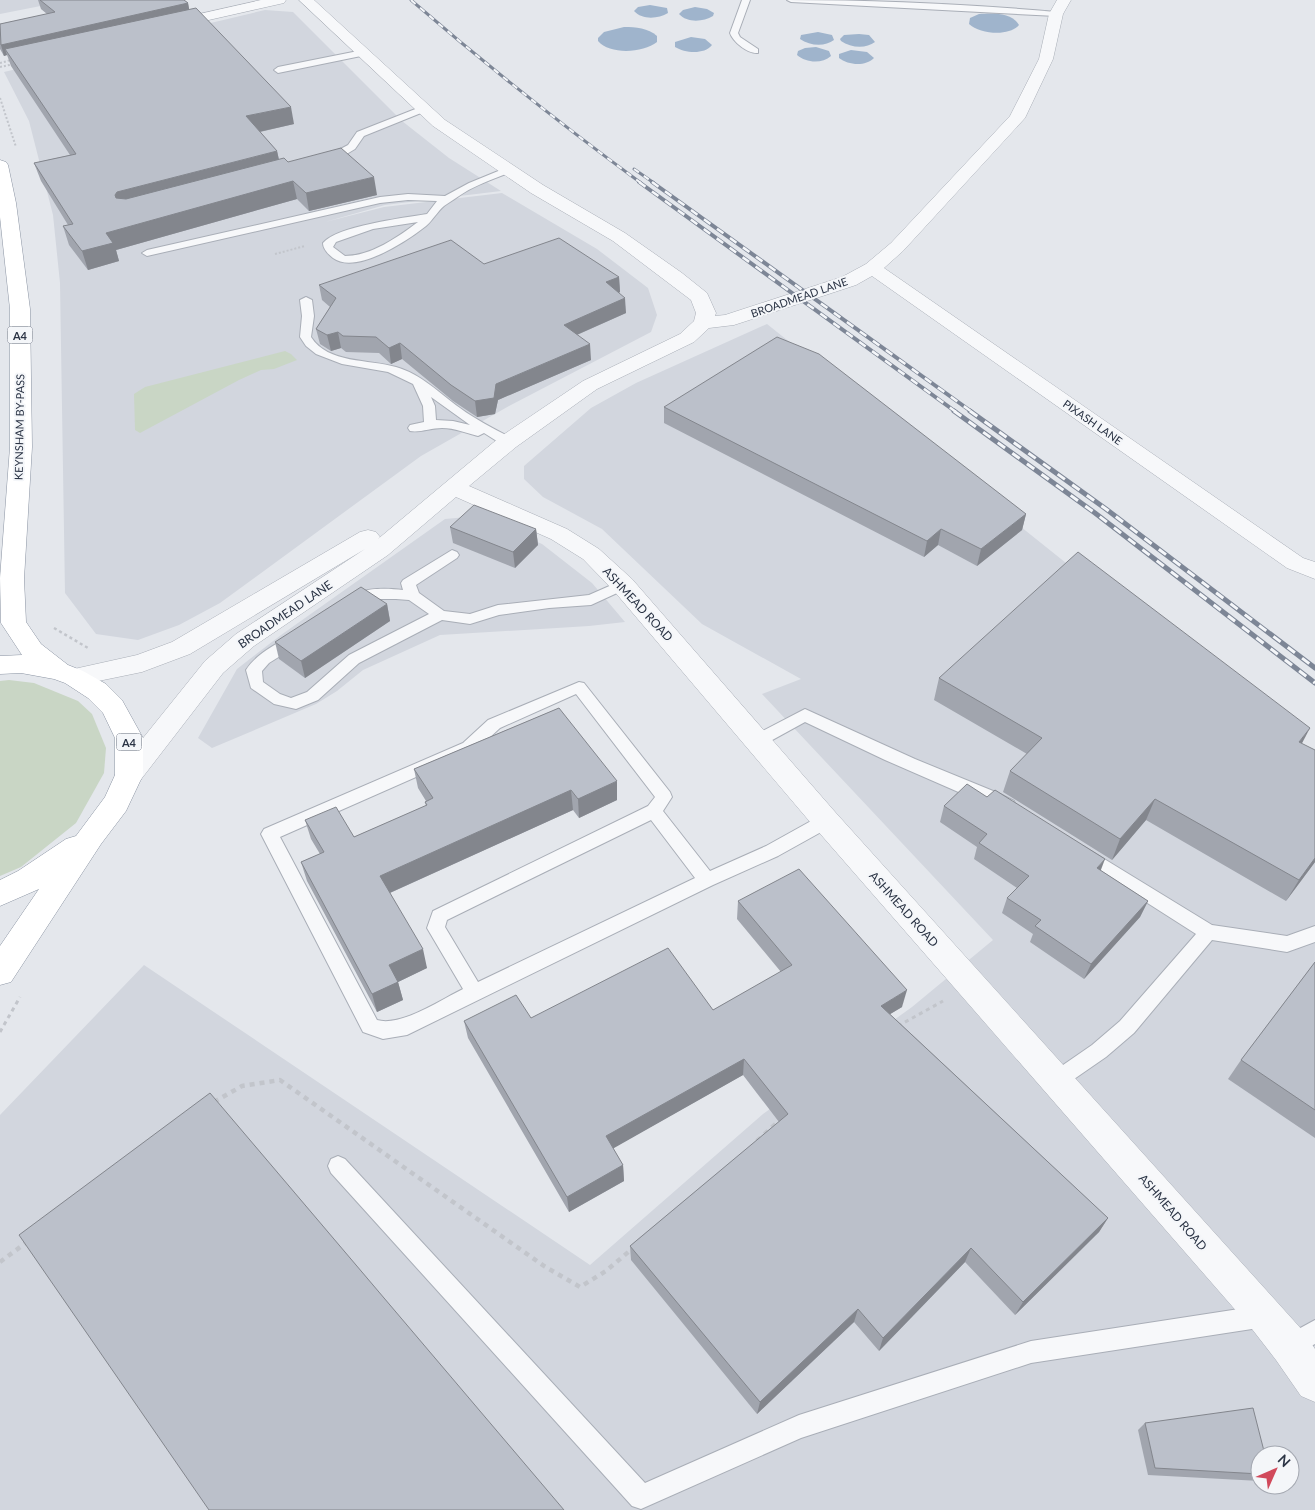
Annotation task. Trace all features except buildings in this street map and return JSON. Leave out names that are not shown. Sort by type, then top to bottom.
[{"type":"highway","name":"KEYNSHAM BY-PASS","points":[[0,165],[7,203],[20,309],[20,447],[12,579],[14,623],[32,650],[66,674]]},
{"type":"highway","name":"A4","points":[[0,664],[22,664],[66,674],[96,691],[113,707],[129,738],[129,775],[116,804],[91,836],[0,972]]},
{"type":"highway","name":"A4","points":[[0,894],[29,880],[91,836]]},
{"type":"street","points":[[152,29],[279,0]]},
{"type":"street","points":[[306,0],[439,123],[508,170],[619,237],[676,277],[700,297],[706,313],[703,323]]},
{"type":"street","name":"BROADMEAD LANE","points":[[129,775],[214,667],[238,645],[380,550],[508,442],[590,385],[687,338],[703,323],[727,321],[849,281],[874,268],[897,247],[1016,118],[1046,59],[1060,7]]},
{"type":"street","name":"PIXASH LANE","points":[[874,268],[1295,563],[1315,571]]},
{"type":"street","name":"BROADMEAD LANE","points":[[66,674],[142,663],[180,648],[448,492]]},
{"type":"street","name":"ASHMEAD ROAD","points":[[448,492],[559,534],[591,554],[623,585],[759,740],[826,821],[1264,1316],[1303,1338],[1315,1382]]},
{"type":"lane","points":[[746,0],[734,32],[736,38],[755,51]]},
{"type":"lane","points":[[791,0],[1006,10],[1060,7]]},
{"type":"lane","points":[[278,70],[363,53]]},
{"type":"lane","points":[[314,164],[337,156],[352,147],[360,134],[423,109]]},
{"type":"lane","points":[[430,217],[371,226],[332,240],[328,243],[328,247],[337,257],[344,259],[362,257],[395,242],[430,217],[439,205],[449,199],[473,185],[508,170]]},
{"type":"lane","points":[[147,253],[380,200],[408,197],[449,199]]},
{"type":"lane","points":[[306,300],[308,317],[303,330],[308,343],[324,355],[337,361],[379,366],[403,373],[455,410],[508,442]]},
{"type":"lane","points":[[418,382],[429,406],[430,424]]},
{"type":"lane","points":[[414,428],[430,424],[449,423],[508,442]]},
{"type":"lane","points":[[413,596],[408,583],[452,555]]},
{"type":"lane","points":[[339,611],[364,595],[381,592],[413,596],[440,615],[470,619],[498,610],[549,603],[591,600],[623,585]]},
{"type":"lane","points":[[306,632],[264,659],[254,670],[256,684],[275,699],[295,704],[315,694],[352,661],[440,615]]},
{"type":"lane","points":[[475,993],[436,928],[439,916],[654,811],[664,797],[579,687],[494,724],[469,747],[270,834],[370,1026],[383,1030],[400,1029],[475,993],[707,880],[772,851],[826,821]]},
{"type":"lane","points":[[759,740],[805,715],[866,746],[961,787],[997,799],[1022,815]]},
{"type":"lane","points":[[654,811],[707,880]]},
{"type":"lane","points":[[1073,847],[1208,932],[1287,944],[1315,934]]},
{"type":"lane","points":[[1057,1080],[1099,1051],[1127,1027],[1208,932]]},
{"type":"lane","points":[[338,1166],[641,1497],[799,1427],[1031,1352],[1264,1316]]},
{"type":"path","points":[[0,63],[11,60]]},
{"type":"path","points":[[0,67],[16,64],[15,60]]},
{"type":"path","points":[[890,1030],[971,984]]},
{"type":"path","points":[[208,1106],[242,1086],[280,1080],[544,1266],[580,1287],[606,1271],[636,1245]]},
{"type":"path","points":[[754,1142],[784,1117]]},
{"type":"path","points":[[0,1262],[31,1239]]},
{"type":"shaded area","points":[[0,0],[71,0],[0,14]]},
{"type":"shaded area","points":[[265,10],[293,12],[402,121],[449,158],[501,191],[385,205],[325,222],[384,207],[502,193],[597,249],[648,288],[657,315],[651,332],[509,406],[421,456],[220,603],[179,625],[138,640],[96,634],[65,593],[60,283],[53,215],[29,121],[4,72]]},
{"type":"shaded area","points":[[767,324],[1315,762],[1315,1510],[0,1510],[0,1115],[144,965],[590,1265],[763,1114],[912,1007],[993,940],[762,694],[801,679],[702,624],[602,529],[543,497],[524,479],[524,466],[591,408],[636,383]]},
{"type":"shaded area","points":[[478,516],[542,544],[592,583],[625,622],[440,635],[363,670],[337,691],[316,704],[212,748],[198,738],[237,669],[281,635],[445,519]]},
{"type":"green space","points":[[285,351],[297,360],[274,369],[261,370],[140,433],[135,430],[134,394],[145,387]]},
{"type":"green space","points":[[9,680],[34,683],[78,701],[92,714],[106,748],[104,773],[76,823],[21,867],[0,876],[0,681]]},
{"type":"water","points":[[650,5],[667,8],[668,13],[650,18],[641,16],[634,11],[638,7]]},
{"type":"water","points":[[695,7],[707,9],[714,13],[713,16],[695,21],[686,19],[679,14],[683,10]]},
{"type":"water","points":[[979,14],[1007,16],[1019,25],[1002,33],[987,32],[969,24],[970,18]]},
{"type":"water","points":[[624,27],[650,31],[657,36],[657,42],[651,46],[627,51],[610,49],[598,41],[598,38],[604,32]]},
{"type":"water","points":[[818,32],[832,35],[834,40],[826,44],[817,45],[800,39],[801,35]]},
{"type":"water","points":[[844,35],[869,35],[875,42],[867,46],[858,47],[849,45],[840,39]]},
{"type":"water","points":[[691,37],[705,39],[712,45],[699,52],[684,51],[675,47],[675,42]]},
{"type":"water","points":[[816,47],[829,51],[831,56],[814,62],[805,60],[797,55],[798,51],[805,48]]},
{"type":"water","points":[[851,50],[867,52],[874,58],[866,63],[856,64],[839,58],[839,54]]},
{"type":"railway","points":[[411,0],[524,94],[641,183]]},
{"type":"railway","points":[[634,169],[654,183]]},
{"type":"railway","points":[[639,182],[956,412]]},
{"type":"railway","points":[[652,182],[972,412]]},
{"type":"railway","points":[[954,411],[1095,513],[1315,683]]},
{"type":"railway","points":[[970,411],[1106,509],[1315,668]]}]
